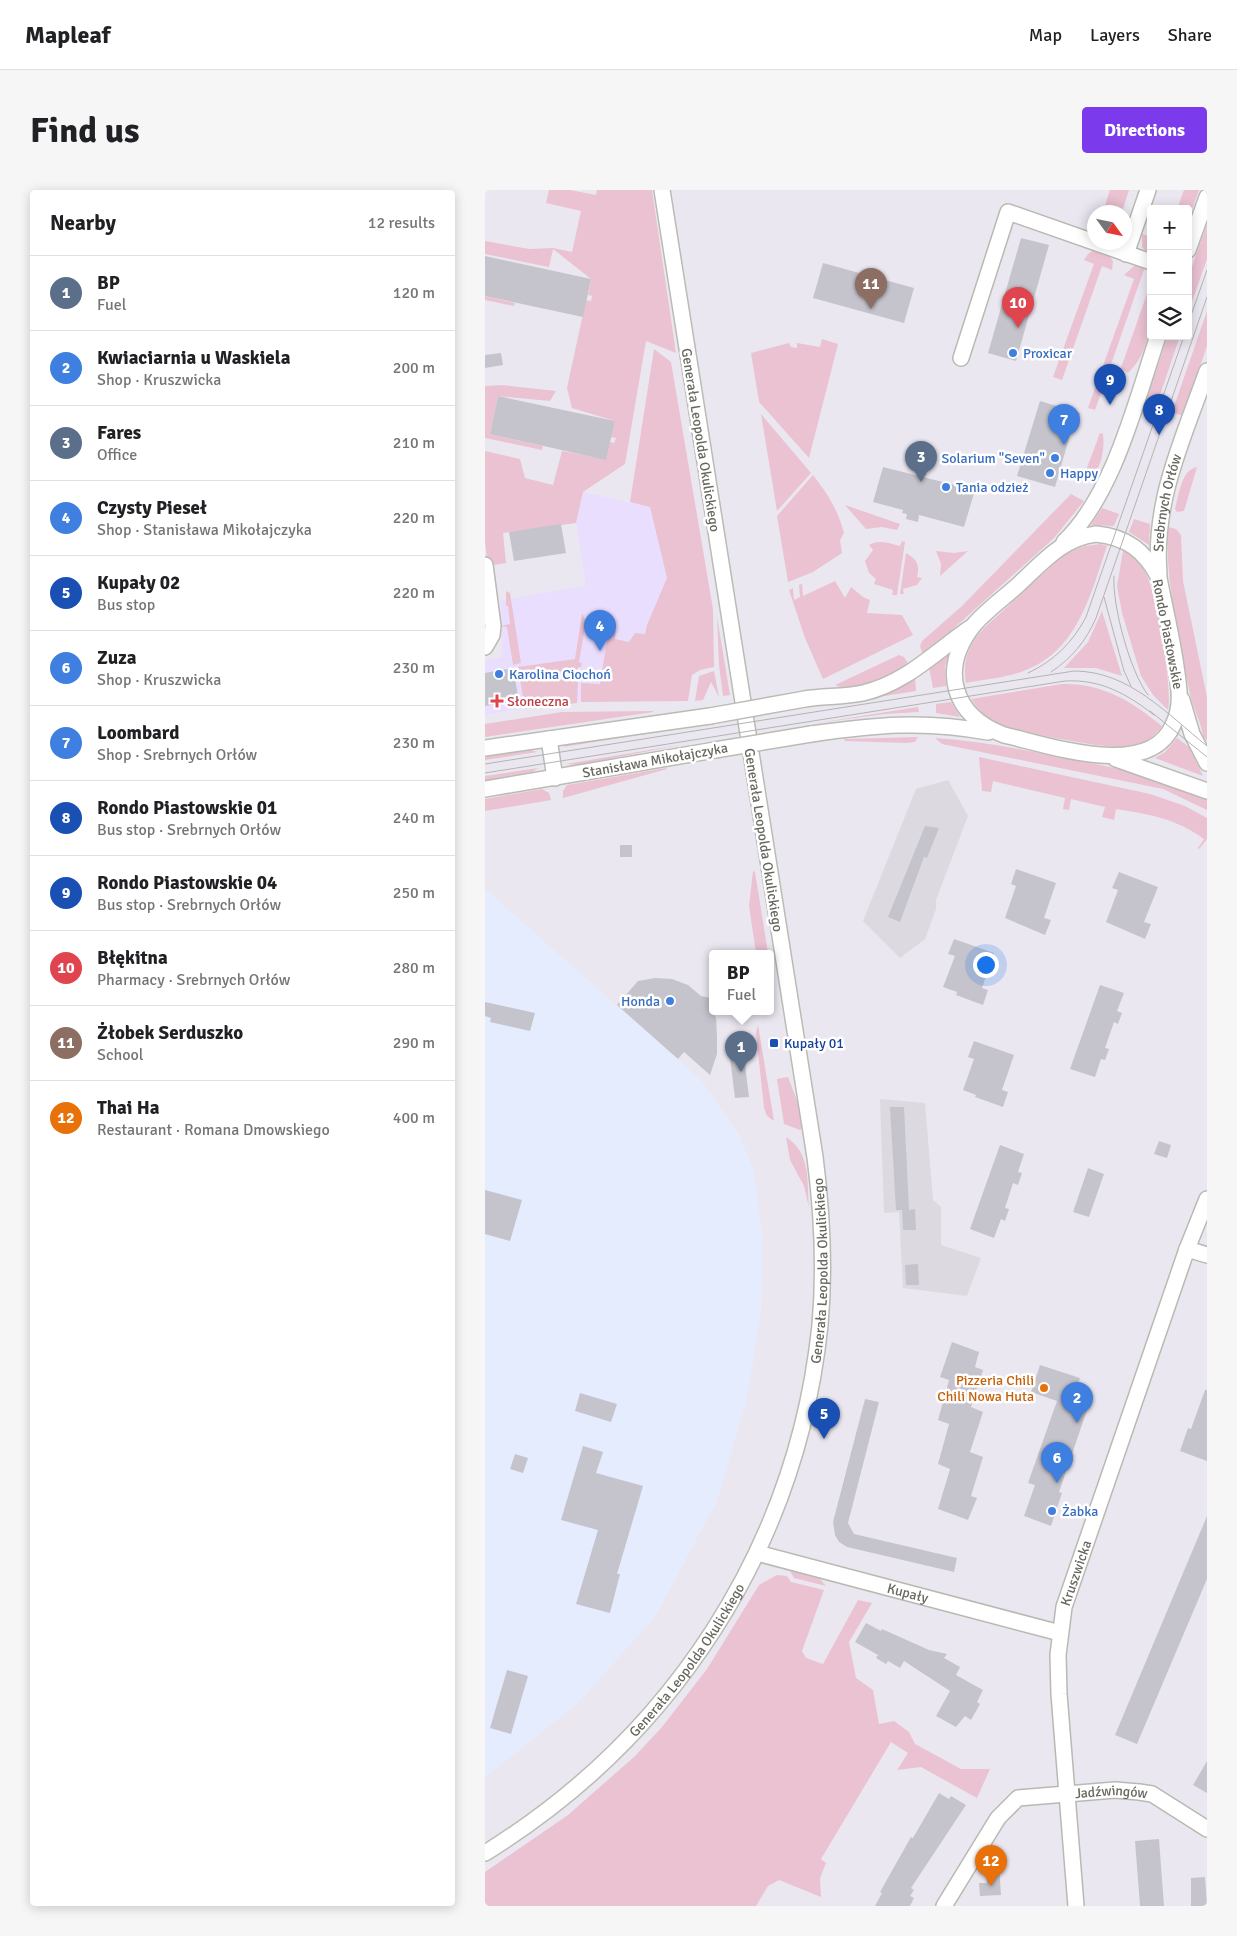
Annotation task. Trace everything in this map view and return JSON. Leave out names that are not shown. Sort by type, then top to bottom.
[{"type":"street","name":"Generała Leopolda Okulickiego","points":[[485,1853],[571,1793],[611,1756],[641,1726],[674,1687],[709,1640],[757,1553],[791,1466],[811,1385],[820,1325],[822,1282],[819,1208],[807,1100],[795,1042],[662,190]]},
{"type":"street","points":[[1126,254],[1148,190]]},
{"type":"street","points":[[1192,239],[1207,196]]},
{"type":"street","points":[[961,358],[1009,212],[1147,261]]},
{"type":"street","points":[[1060,546],[1089,511],[1108,477],[1157,340]]},
{"type":"street","name":"Srebrnych Orłów","points":[[1159,578],[1157,546],[1162,505],[1207,371]]},
{"type":"street","name":"Rondo Piastowskie","points":[[1088,535],[1115,537],[1139,549],[1159,578],[1179,692],[1175,720],[1163,741],[1141,753],[1107,756],[1004,736],[990,730],[973,718],[964,706],[957,688],[955,665],[974,626],[1060,546],[1088,535]]},
{"type":"street","points":[[485,565],[493,626],[491,638],[485,647]]},
{"type":"street","points":[[485,748],[710,716],[805,699],[846,696],[885,686],[919,666],[974,626]]},
{"type":"street","points":[[1179,692],[1192,734],[1207,764]]},
{"type":"street","name":"Stanisława Mikołajczyka","points":[[485,789],[811,734],[907,723],[940,724],[1004,736]]},
{"type":"street","points":[[549,739],[555,778]]},
{"type":"street","points":[[1107,756],[1207,791]]},
{"type":"street","name":"Kruszwicka","points":[[1076,1906],[1065,1795],[1059,1694],[1060,1633],[1068,1593],[1187,1249],[1207,1199]]},
{"type":"street","points":[[1187,1249],[1207,1255]]},
{"type":"street","name":"Kupały","points":[[757,1553],[1060,1633]]},
{"type":"street","name":"Jadźwingów","points":[[944,1906],[998,1818],[1017,1798],[1115,1790],[1152,1794],[1207,1829]]},
{"type":"shaded area","points":[[549,190],[570,190],[596,195],[597,190],[652,190],[676,353],[646,341],[625,464],[583,492],[576,523],[503,533],[506,563],[488,566],[485,542],[485,451],[520,459],[525,478],[553,485],[562,451],[606,459],[610,442],[614,443],[616,438],[611,437],[615,421],[572,408],[567,388],[586,300],[591,301],[592,296],[588,295],[591,279],[553,249],[549,267],[485,254],[485,241],[529,249],[553,248],[572,252],[581,211],[546,203]]},
{"type":"shaded area","points":[[1110,190],[1129,190],[1124,205],[1105,205]]},
{"type":"shaded area","points":[[1184,190],[1199,190],[1192,210],[1192,205],[1178,205]]},
{"type":"shaded area","points":[[1207,224],[1207,259],[1192,302],[1192,267]]},
{"type":"shaded area","points":[[1142,234],[1147,236],[1147,253],[1142,247]]},
{"type":"shaded area","points":[[1094,250],[1110,257],[1113,261],[1112,270],[1102,266],[1062,380],[1053,377],[1094,264],[1084,260]]},
{"type":"shaded area","points":[[1141,265],[1145,267],[1095,410],[1088,408],[1134,279],[1124,275],[1134,266]]},
{"type":"shaded area","points":[[1147,293],[1146,342],[1136,364],[1128,373],[1121,368]]},
{"type":"shaded area","points":[[485,296],[515,303],[514,306],[485,300]]},
{"type":"shaded area","points":[[1207,311],[1207,346],[1183,416],[1172,412]]},
{"type":"shaded area","points":[[822,339],[838,344],[809,458],[759,402],[751,353],[789,343],[791,347],[797,348],[797,343],[820,347]]},
{"type":"shaded area","points":[[1167,340],[1179,340],[1156,407],[1145,403]]},
{"type":"shaded area","points":[[654,349],[671,362],[713,609],[714,667],[700,670],[692,675],[688,701],[581,702],[581,683],[600,684],[609,628],[616,630],[615,639],[629,642],[635,633],[645,634],[667,578],[650,507],[630,502]]},
{"type":"shaded area","points":[[502,385],[556,391],[550,401],[498,396],[490,434],[543,446],[542,450],[485,438],[485,386]]},
{"type":"shaded area","points":[[761,414],[811,473],[777,511]]},
{"type":"shaded area","points":[[1100,433],[1103,434],[1103,452],[1097,470],[1090,479],[1085,477],[1085,473]]},
{"type":"shaded area","points":[[1197,467],[1184,511],[1177,512],[1175,509],[1184,478],[1187,473]]},
{"type":"shaded area","points":[[813,475],[828,496],[838,516],[844,533],[840,540],[842,553],[813,572],[788,582],[777,516]]},
{"type":"shaded area","points":[[583,492],[650,507],[667,578],[633,696],[548,703],[485,715],[485,661],[502,657],[500,601],[586,585],[576,523]]},
{"type":"shaded area","points":[[1071,494],[1084,501],[1054,538],[923,656],[920,646],[922,641],[962,606]]},
{"type":"shaded area","points":[[845,505],[900,524],[897,530],[882,527],[866,529]]},
{"type":"shaded area","points":[[1102,508],[1119,514],[1114,526],[1091,525]]},
{"type":"shaded area","points":[[1134,519],[1150,524],[1149,545],[1129,532]]},
{"type":"shaded area","points":[[1168,527],[1176,529],[1181,535],[1183,581],[1207,697],[1207,741],[1203,737],[1191,699],[1177,632],[1169,569]]},
{"type":"shaded area","points":[[902,541],[905,542],[897,595],[892,595],[893,590],[874,584],[876,579],[869,573],[865,561],[873,550],[869,545],[880,542],[900,546]]},
{"type":"shaded area","points":[[1101,544],[1107,546],[1088,601],[1070,634],[1058,649],[1044,661],[1019,673],[966,683],[965,667],[968,653],[974,640],[984,628],[1065,554],[1085,546]]},
{"type":"shaded area","points":[[936,551],[954,553],[968,551],[940,576],[941,564]]},
{"type":"shaded area","points":[[1123,551],[1131,555],[1140,565],[1151,587],[1166,663],[1169,698],[1168,710],[1153,695],[1141,676],[1122,613],[1117,586]]},
{"type":"shaded area","points":[[906,553],[915,560],[918,566],[917,577],[922,578],[917,585],[903,589],[904,594],[900,594]]},
{"type":"shaded area","points":[[835,581],[845,598],[851,587],[870,600],[867,613],[902,615],[913,635],[823,679],[805,638],[789,590],[793,588],[794,600],[800,597],[799,585],[802,584],[803,596]]},
{"type":"shaded area","points":[[506,591],[510,593],[521,663],[513,665],[507,627],[500,626],[510,624],[508,606],[506,606]]},
{"type":"shaded area","points":[[1102,611],[1122,676],[1096,668],[1064,668],[1088,642]]},
{"type":"shaded area","points":[[582,613],[586,622],[579,662],[582,663],[581,667],[578,667],[575,682],[578,682],[577,703],[525,709],[518,667],[575,659]]},
{"type":"shaded area","points":[[717,617],[730,695],[723,696],[719,665]]},
{"type":"shaded area","points":[[953,645],[945,666],[946,686],[933,688],[929,667]]},
{"type":"shaded area","points":[[899,655],[904,657],[909,665],[879,681],[853,689],[845,689],[835,685]]},
{"type":"shaded area","points":[[714,671],[719,697],[711,682],[703,700],[695,701],[699,676]]},
{"type":"shaded area","points":[[915,676],[916,691],[809,708],[866,697]]},
{"type":"shaded area","points":[[1062,684],[1077,684],[1116,695],[1128,701],[1162,726],[1151,737],[1138,745],[1127,747],[1101,746],[1021,731],[996,723],[988,718],[971,699]]},
{"type":"shaded area","points":[[951,702],[960,717],[936,713],[936,704]]},
{"type":"shaded area","points":[[918,707],[919,712],[885,714],[811,724]]},
{"type":"shaded area","points":[[653,711],[485,737],[485,724],[562,712]]},
{"type":"shaded area","points":[[683,728],[563,747],[567,744]]},
{"type":"shaded area","points":[[918,737],[915,742],[906,743],[845,741],[844,739]]},
{"type":"shaded area","points":[[935,738],[971,741],[1006,747],[1143,774],[1175,784],[1207,798],[1207,810],[1163,789],[942,744]]},
{"type":"shaded area","points":[[1177,738],[1189,747],[1203,776],[1155,758],[1165,752]]},
{"type":"shaded area","points":[[685,744],[578,765],[566,764]]},
{"type":"shaded area","points":[[527,749],[537,752],[485,760],[485,755]]},
{"type":"shaded area","points":[[979,757],[1150,794],[1185,806],[1207,818],[1207,839],[1199,849],[1204,839],[1184,827],[1162,818],[1116,809],[1114,820],[1102,817],[1105,807],[1071,799],[1069,810],[1063,809],[1065,798],[993,781],[991,792],[982,791]]},
{"type":"shaded area","points":[[538,768],[532,772],[485,780],[485,776]]},
{"type":"shaded area","points":[[666,768],[563,798],[563,791],[567,785]]},
{"type":"shaded area","points":[[948,780],[968,816],[936,900],[936,909],[925,939],[900,958],[863,921],[916,789]]},
{"type":"shaded area","points":[[542,789],[549,793],[551,800],[485,811],[485,799]]},
{"type":"shaded area","points":[[753,871],[755,872],[768,950],[756,950],[749,906]]},
{"type":"shaded area","points":[[485,889],[702,1081],[739,1135],[753,1169],[762,1232],[761,1312],[747,1398],[717,1501],[655,1617],[577,1704],[485,1777]]},
{"type":"shaded area","points":[[758,1025],[774,1121],[767,1116],[764,1108],[756,1033]]},
{"type":"shaded area","points":[[788,1077],[798,1103],[802,1128],[800,1130],[784,1124],[777,1079]]},
{"type":"shaded area","points":[[880,1099],[925,1103],[933,1200],[941,1207],[941,1245],[981,1258],[967,1296],[903,1288],[899,1212],[884,1213]]},
{"type":"shaded area","points":[[786,1137],[800,1151],[804,1159],[809,1208],[804,1186],[790,1160]]},
{"type":"shaded area","points":[[790,1571],[820,1579],[826,1586],[794,1578]]},
{"type":"shaded area","points":[[777,1575],[787,1576],[791,1582],[824,1590],[802,1651],[806,1658],[823,1664],[858,1600],[872,1603],[849,1642],[856,1678],[873,1690],[879,1724],[894,1721],[909,1732],[915,1744],[961,1769],[990,1769],[977,1798],[921,1767],[897,1770],[908,1753],[891,1742],[821,1859],[826,1863],[820,1878],[821,1897],[779,1880],[768,1886],[756,1906],[485,1906],[485,1872],[568,1815],[635,1756],[662,1727],[707,1669],[759,1585]]},
{"type":"building","points":[[1021,238],[1049,245],[1016,361],[988,353]]},
{"type":"building","points":[[485,256],[591,279],[583,317],[485,296]]},
{"type":"building","points":[[823,263],[914,288],[904,323],[813,298]]},
{"type":"building","points":[[501,353],[503,365],[485,368],[485,355]]},
{"type":"building","points":[[498,396],[615,421],[606,460],[490,434]]},
{"type":"building","points":[[1040,401],[1080,413],[1075,429],[1072,428],[1055,487],[1017,476]]},
{"type":"building","points":[[883,467],[975,490],[964,527],[919,515],[918,522],[906,519],[907,514],[902,513],[903,510],[873,502]]},
{"type":"building","points":[[561,524],[566,553],[514,561],[509,532]]},
{"type":"building","points":[[513,668],[519,701],[485,706],[485,673]]},
{"type":"building","points":[[925,826],[939,828],[927,858],[924,857],[900,922],[888,917]]},
{"type":"building","points":[[620,845],[632,845],[632,857],[620,857]]},
{"type":"building","points":[[1016,869],[1056,883],[1044,918],[1051,920],[1045,935],[1005,918],[1016,886],[1011,884]]},
{"type":"building","points":[[1119,872],[1158,887],[1144,922],[1151,924],[1145,939],[1106,922],[1118,890],[1112,888]]},
{"type":"building","points":[[954,939],[994,953],[982,988],[988,990],[983,1005],[956,995],[957,992],[943,987],[955,956],[948,954]]},
{"type":"building","points":[[655,978],[672,979],[688,985],[701,996],[709,998],[709,1015],[714,1015],[716,1018],[717,1036],[717,1054],[710,1075],[684,1052],[678,1059],[617,1005],[638,981]]},
{"type":"building","points":[[1100,985],[1124,993],[1117,1011],[1122,1013],[1118,1024],[1114,1022],[1105,1048],[1109,1049],[1105,1060],[1101,1059],[1095,1077],[1070,1069]]},
{"type":"building","points":[[485,1002],[535,1013],[530,1031],[490,1022],[491,1018],[485,1016]]},
{"type":"building","points":[[974,1041],[1014,1055],[1002,1090],[1008,1092],[1003,1107],[975,1097],[976,1095],[963,1090],[974,1059],[968,1057]]},
{"type":"building","points":[[743,1049],[749,1097],[735,1098],[729,1050]]},
{"type":"building","points":[[890,1107],[904,1107],[909,1210],[915,1209],[916,1230],[903,1230],[902,1210],[896,1210]]},
{"type":"building","points":[[1159,1141],[1171,1145],[1167,1158],[1154,1154]]},
{"type":"building","points":[[1000,1145],[1024,1154],[1018,1172],[1022,1173],[1018,1185],[1013,1183],[1005,1208],[1009,1209],[1005,1221],[1001,1219],[994,1238],[970,1229]]},
{"type":"building","points":[[1088,1168],[1104,1174],[1089,1217],[1073,1212]]},
{"type":"building","points":[[485,1190],[522,1200],[510,1241],[485,1234]]},
{"type":"building","points":[[918,1264],[919,1285],[906,1285],[905,1265]]},
{"type":"building","points":[[952,1342],[979,1352],[975,1367],[983,1370],[971,1407],[983,1412],[970,1452],[983,1457],[971,1496],[977,1498],[968,1520],[938,1509],[950,1469],[938,1464],[949,1424],[938,1420],[949,1380],[940,1377]]},
{"type":"building","points":[[1040,1365],[1080,1378],[1076,1391],[1084,1394],[1080,1407],[1087,1410],[1059,1492],[1062,1493],[1051,1526],[1024,1516],[1035,1485],[1028,1483],[1057,1401],[1031,1392]]},
{"type":"building","points":[[1205,1390],[1207,1390],[1207,1461],[1180,1451],[1188,1428],[1191,1429]]},
{"type":"building","points":[[580,1393],[617,1404],[611,1422],[575,1411]]},
{"type":"building","points":[[865,1399],[879,1402],[848,1523],[854,1534],[957,1558],[954,1572],[847,1547],[839,1542],[835,1535],[833,1522]]},
{"type":"building","points":[[583,1446],[603,1452],[596,1473],[643,1486],[617,1574],[620,1574],[610,1613],[576,1604],[598,1530],[561,1520]]},
{"type":"building","points":[[515,1454],[528,1458],[523,1473],[510,1469]]},
{"type":"building","points":[[1207,1516],[1207,1579],[1137,1744],[1115,1735]]},
{"type":"building","points":[[866,1623],[929,1650],[947,1654],[944,1658],[960,1667],[956,1675],[983,1690],[977,1702],[980,1704],[971,1720],[965,1716],[956,1727],[936,1716],[950,1691],[904,1661],[900,1668],[888,1661],[886,1664],[876,1658],[878,1655],[855,1642]]},
{"type":"building","points":[[507,1670],[528,1676],[511,1734],[490,1728]]},
{"type":"building","points":[[1207,1761],[1207,1793],[1193,1785]]},
{"type":"building","points":[[939,1793],[949,1799],[951,1796],[966,1805],[911,1888],[914,1890],[910,1896],[914,1898],[910,1906],[875,1906],[882,1893],[880,1892],[911,1837],[913,1838]]},
{"type":"building","points":[[1159,1839],[1164,1906],[1140,1906],[1135,1841]]},
{"type":"building","points":[[999,1864],[1001,1895],[980,1896],[979,1883],[987,1883],[986,1865]]},
{"type":"building","points":[[1205,1877],[1207,1906],[1191,1906],[1191,1878]]},
{"type":"tram line","points":[[1192,313],[1207,270]]},
{"type":"tram line","points":[[1051,672],[1078,648],[1096,618],[1207,297]]},
{"type":"tram line","points":[[1028,673],[1046,663],[1062,650],[1075,635],[1086,617],[1183,340]]},
{"type":"tram line","points":[[1114,576],[1116,604],[1123,638],[1135,671],[1148,695]]},
{"type":"tram line","points":[[1104,597],[1124,671],[1131,686]]},
{"type":"tram line","points":[[485,764],[1074,671],[1094,673],[1130,686],[1162,708],[1207,746]]},
{"type":"tram line","points":[[485,773],[1065,681],[1078,681],[1113,689],[1154,715]]},
{"type":"tram line","points":[[1150,711],[1207,757]]},
{"type":"place","name":"Żłobek Serduszko","points":[[871,309]]},
{"type":"place","name":"Błękitna","points":[[1018,328]]},
{"type":"place","name":"Proxicar","points":[[1013,353]]},
{"type":"place","name":"Rondo Piastowskie 04","points":[[1110,405]]},
{"type":"place","name":"Rondo Piastowskie 01","points":[[1159,435]]},
{"type":"place","name":"Loombard","points":[[1064,445]]},
{"type":"place","name":"Solarium \"Seven\"","points":[[1055,458]]},
{"type":"place","name":"Happy","points":[[1050,473]]},
{"type":"place","name":"Fares","points":[[921,482]]},
{"type":"place","name":"Tania odzież","points":[[946,487]]},
{"type":"place","name":"Czysty Pieseł","points":[[600,651]]},
{"type":"place","name":"Karolina Ciochoń","points":[[499,674]]},
{"type":"place","name":"Słoneczna","points":[[497,701]]},
{"type":"place","name":"Honda","points":[[670,1001]]},
{"type":"place","name":"Kupały 01","points":[[774,1043]]},
{"type":"place","name":"BP","points":[[741,1072]]},
{"type":"place","name":"Pizzeria Chili Chili Nowa Huta","points":[[1044,1388]]},
{"type":"place","name":"Kwiaciarnia u Waskiela","points":[[1077,1423]]},
{"type":"place","name":"Kupały 02","points":[[824,1439]]},
{"type":"place","name":"Zuza","points":[[1057,1483]]},
{"type":"place","name":"Żabka","points":[[1052,1511]]},
{"type":"place","name":"Thai Ha","points":[[991,1886]]}]
